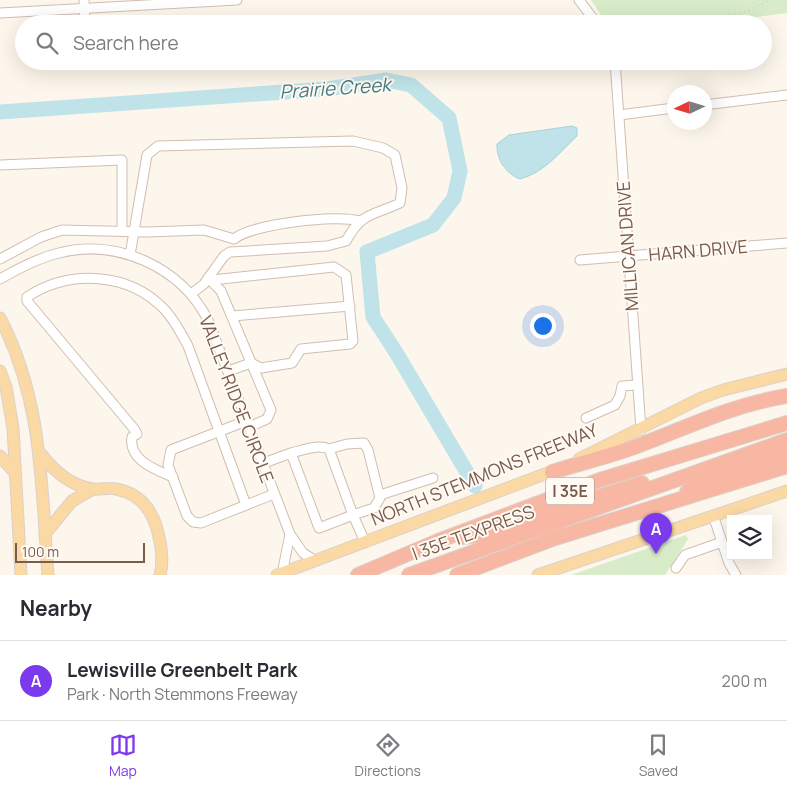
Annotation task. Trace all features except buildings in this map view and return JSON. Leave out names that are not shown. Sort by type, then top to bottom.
[{"type":"highway","points":[[552,472],[627,450],[718,412],[787,396]]},
{"type":"highway","name":"I 35E","points":[[358,575],[438,541],[600,480],[787,423]]},
{"type":"highway","points":[[438,541],[481,535],[632,485],[691,473],[787,440]]},
{"type":"highway","points":[[679,498],[706,478],[787,452]]},
{"type":"highway","name":"I 35E","points":[[457,575],[555,538],[787,466]]},
{"type":"highway","name":"I 35E TEXPRESS","points":[[409,575],[691,473]]},
{"type":"main road","points":[[0,318],[20,365],[30,398],[40,454],[48,575]]},
{"type":"main road","points":[[0,371],[6,387],[13,428],[21,575]]},
{"type":"main road","name":"NORTH STEMMONS FREEWAY","points":[[279,574],[552,472],[641,430],[701,398],[723,390],[787,374]]},
{"type":"main road","points":[[0,404],[6,387]]},
{"type":"main road","points":[[40,454],[55,472],[66,479],[92,489],[115,488],[131,494],[149,508],[154,517],[161,544],[162,573]]},
{"type":"main road","points":[[0,456],[15,474]]},
{"type":"main road","points":[[45,534],[72,501],[92,489]]},
{"type":"main road","points":[[538,575],[787,491]]},
{"type":"street","points":[[0,13],[84,4],[238,0]]},
{"type":"street","points":[[579,0],[590,15]]},
{"type":"street","name":"MILLICAN DRIVE","points":[[616,70],[641,430]]},
{"type":"street","points":[[712,104],[787,95]]},
{"type":"street","points":[[619,115],[667,109]]},
{"type":"street","points":[[130,255],[147,155],[158,146],[353,141],[383,148],[395,155],[401,174],[400,203],[365,216],[346,241],[336,244],[230,252],[224,256],[210,279],[191,294]]},
{"type":"street","points":[[0,165],[122,160],[122,231]]},
{"type":"street","points":[[230,252],[234,239],[242,232],[287,223],[348,218],[360,221]]},
{"type":"street","points":[[0,258],[41,236],[62,230],[147,232],[204,230],[234,239]]},
{"type":"street","name":"HARN DRIVE","points":[[580,260],[787,242]]},
{"type":"street","name":"VALLEY RIDGE CIRCLE","points":[[0,279],[29,263],[60,252],[86,249],[112,250],[130,255],[152,264],[176,280],[191,294],[208,320],[248,424],[261,464],[290,534],[303,553],[316,561]]},
{"type":"street","points":[[210,279],[334,267],[346,276],[353,341],[350,344],[301,349],[292,363],[261,368],[251,363],[228,371]]},
{"type":"street","points":[[173,477],[138,458],[131,442],[132,437],[137,434],[135,430],[27,301],[27,297],[52,284],[85,278],[106,279],[122,283],[148,295],[165,310],[183,336],[246,505]]},
{"type":"street","points":[[210,279],[222,291],[270,410],[267,420],[219,432],[171,450],[168,466],[187,516],[193,522],[201,523],[274,494]]},
{"type":"street","points":[[232,316],[350,306]]},
{"type":"street","points":[[586,418],[615,405],[620,396],[622,386],[637,385]]},
{"type":"street","points":[[261,464],[291,454],[315,447],[324,446],[330,449],[347,444],[364,443],[368,450],[380,498],[374,508],[319,528],[291,454]]},
{"type":"street","points":[[330,449],[353,515],[365,542]]},
{"type":"street","points":[[380,495],[433,478]]},
{"type":"street","points":[[713,515],[736,575]]},
{"type":"street","points":[[279,574],[290,534]]},
{"type":"street","points":[[676,568],[685,555],[722,542]]},
{"type":"path","points":[[727,15],[744,12],[771,0]]},
{"type":"green space","points":[[591,0],[787,0],[787,13],[772,15],[601,15]]},
{"type":"green space","points":[[686,535],[688,539],[665,575],[571,575]]},
{"type":"water","points":[[572,126],[577,128],[577,136],[551,162],[529,176],[520,179],[515,177],[506,170],[500,160],[497,144],[509,135]]},
{"type":"waterway","name":"Prairie Creek","points":[[0,112],[327,89],[386,80],[411,85],[449,118],[460,171],[454,198],[433,225],[367,252],[373,317],[475,486]]},
{"type":"place","name":"Lewisville Greenbelt Park","points":[[656,554]]}]
